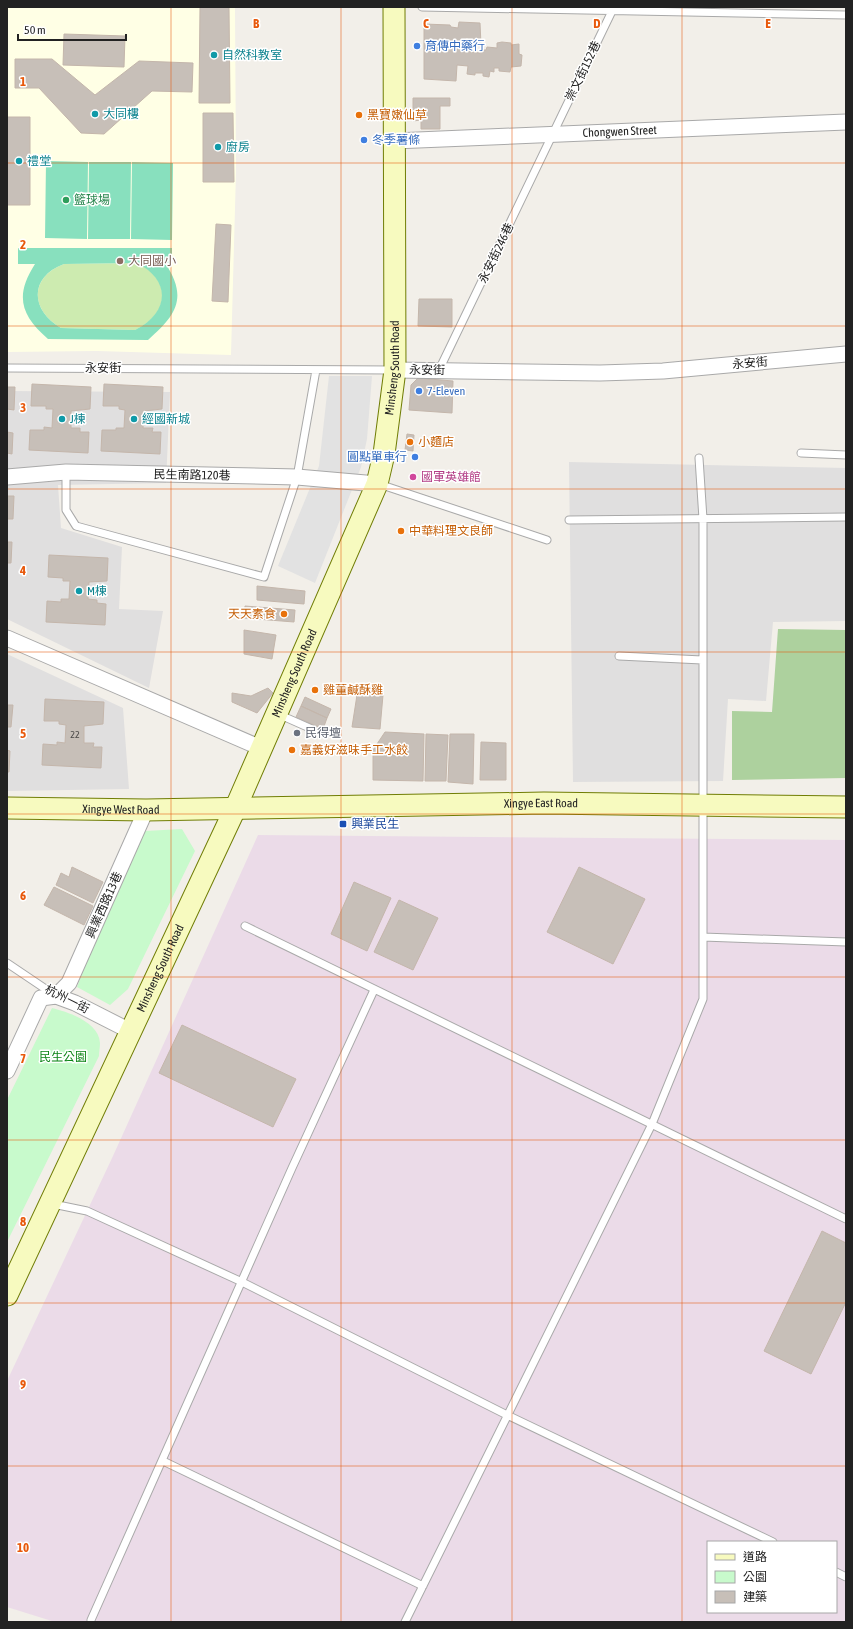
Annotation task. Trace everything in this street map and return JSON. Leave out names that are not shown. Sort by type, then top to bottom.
[{"type":"main road","name":"Minsheng South Road","points":[[7,1295],[235,809],[377,484],[384,454],[395,370],[394,7]]},
{"type":"main road","name":"Xingye East Road","points":[[235,809],[544,803],[846,808]]},
{"type":"main road","name":"Xingye West Road","points":[[7,808],[146,810],[235,809]]},
{"type":"street","name":"Chongwen Street","points":[[394,141],[846,122]]},
{"type":"street","name":"永安街","points":[[395,370],[600,373],[663,371],[846,354]]},
{"type":"street","name":"民生南路120巷","points":[[7,477],[66,472],[297,477],[377,484]]},
{"type":"street","points":[[7,638],[261,748]]},
{"type":"street","name":"興業西路13巷","points":[[56,996],[69,983],[146,810]]},
{"type":"street","points":[[7,1071],[41,998],[56,996]]},
{"type":"street","name":"杭州一街","points":[[56,996],[75,1003],[130,1031]]},
{"type":"lane","points":[[422,7],[613,9],[846,15]]},
{"type":"lane","name":"崇文街152巷","points":[[552,135],[613,9]]},
{"type":"lane","name":"永安街246巷","points":[[439,370],[552,135]]},
{"type":"lane","name":"永安街","points":[[7,368],[395,370]]},
{"type":"lane","points":[[66,472],[66,510],[76,526],[264,577],[297,477],[316,370]]},
{"type":"lane","points":[[801,453],[846,454]]},
{"type":"lane","points":[[405,1622],[652,1124],[703,999],[703,519],[700,458]]},
{"type":"lane","points":[[377,484],[404,491],[547,540]]},
{"type":"lane","points":[[569,520],[846,517]]},
{"type":"lane","points":[[619,656],[702,660]]},
{"type":"lane","points":[[276,714],[314,730]]},
{"type":"lane","points":[[245,926],[846,1219]]},
{"type":"lane","points":[[703,937],[846,942]]},
{"type":"lane","name":"杭州一街","points":[[7,963],[56,996]]},
{"type":"lane","points":[[91,1620],[374,990]]},
{"type":"lane","points":[[51,1203],[87,1211],[242,1282],[507,1415],[771,1541]]},
{"type":"lane","points":[[163,1461],[423,1586]]},
{"type":"lane","points":[[837,1572],[846,1577]]},
{"type":"shaded area","name":"大同國小","points":[[7,7],[235,7],[236,172],[231,355],[97,351],[7,352]]},
{"type":"shaded area","points":[[329,376],[372,376],[367,439],[361,467],[315,583],[278,566],[319,466]]},
{"type":"shaded area","name":"經國新城","points":[[7,391],[170,392],[166,483],[58,485],[61,528],[122,547],[119,609],[163,611],[149,688],[7,619]]},
{"type":"shaded area","points":[[569,462],[846,468],[846,621],[773,622],[766,701],[728,699],[723,781],[573,782]]},
{"type":"shaded area","points":[[7,654],[123,708],[129,789],[7,791]]},
{"type":"shaded area","points":[[258,835],[846,840],[846,1622],[55,1622],[7,1607],[7,1381],[113,1156]]},
{"type":"green space","name":"籃球場","points":[[46,161],[88,162],[87,239],[45,238]]},
{"type":"green space","name":"籃球場","points":[[89,162],[131,162],[130,239],[88,239]]},
{"type":"green space","name":"籃球場","points":[[132,162],[173,163],[172,240],[131,239]]},
{"type":"green space","points":[[18,248],[172,248],[172,263],[165,263],[176,286],[176,305],[166,322],[148,340],[48,339],[31,322],[26,313],[24,304],[23,295],[25,285],[35,264],[18,264]],"holes":[[[137,263],[148,270],[156,279],[161,288],[162,297],[160,306],[155,315],[135,330],[61,328],[51,321],[43,312],[39,303],[39,285],[44,277],[64,264]]]},
{"type":"green space","points":[[138,263],[149,270],[157,279],[161,288],[162,297],[160,306],[155,315],[147,323],[135,330],[61,328],[51,321],[43,312],[39,303],[39,285],[44,277],[64,264]]},
{"type":"green space","points":[[778,629],[846,630],[846,778],[732,780],[732,711],[772,712]]},
{"type":"green space","points":[[182,829],[195,851],[128,989],[110,1005],[77,987],[85,966],[145,831]]},
{"type":"green space","name":"民生公園","points":[[52,1008],[82,1019],[94,1029],[100,1043],[99,1056],[7,1242],[7,1100]]},
{"type":"building","name":"自然科教室","points":[[200,7],[229,7],[230,103],[199,103]]},
{"type":"building","points":[[459,22],[480,23],[481,45],[472,45],[472,52],[480,53],[480,50],[486,50],[487,47],[497,48],[497,43],[502,42],[511,43],[511,45],[519,44],[519,54],[522,55],[521,66],[511,67],[510,72],[499,71],[499,68],[494,68],[494,72],[490,71],[489,77],[483,76],[483,73],[475,73],[475,75],[467,74],[468,66],[457,65],[456,81],[424,79],[424,24],[450,25],[451,27],[458,28]]},
{"type":"building","points":[[64,34],[125,36],[124,67],[63,65]]},
{"type":"building","name":"大同樓","points":[[15,59],[52,59],[95,95],[139,61],[193,63],[192,92],[152,91],[104,134],[81,133],[39,88],[15,88]]},
{"type":"building","points":[[413,98],[450,98],[450,106],[440,106],[440,129],[421,129],[421,120],[413,121]]},
{"type":"building","name":"廚房","points":[[203,113],[233,113],[234,182],[203,182]]},
{"type":"building","name":"禮堂","points":[[7,117],[30,117],[30,205],[7,205]]},
{"type":"building","points":[[216,224],[231,225],[228,302],[212,301]]},
{"type":"building","points":[[419,299],[452,299],[452,327],[418,326]]},
{"type":"building","points":[[418,378],[453,381],[452,413],[409,410],[411,385]]},
{"type":"building","name":"J棟","points":[[32,384],[91,387],[90,409],[71,411],[71,428],[80,428],[80,432],[89,432],[88,453],[29,450],[30,430],[44,430],[44,427],[52,428],[53,409],[46,409],[46,406],[31,406]]},
{"type":"building","name":"經國新城","points":[[104,384],[163,387],[162,409],[144,411],[143,428],[153,428],[152,432],[161,432],[160,454],[101,451],[102,430],[116,430],[116,428],[124,428],[125,410],[119,409],[119,406],[103,406]]},
{"type":"building","points":[[7,387],[15,387],[14,410],[7,409]]},
{"type":"building","points":[[7,432],[13,433],[12,454],[7,453]]},
{"type":"building","name":"小麵店","points":[[407,434],[414,435],[413,451],[405,450]]},
{"type":"building","points":[[7,496],[14,496],[13,519],[7,519]]},
{"type":"building","points":[[7,542],[12,542],[11,563],[7,563]]},
{"type":"building","name":"M棟","points":[[49,555],[108,558],[107,581],[89,582],[88,599],[97,600],[97,603],[106,604],[105,625],[46,622],[47,601],[61,602],[61,599],[69,599],[70,581],[63,581],[63,578],[48,577]]},
{"type":"building","points":[[257,586],[305,591],[304,604],[257,600]]},
{"type":"building","points":[[245,606],[295,610],[294,622],[244,618]]},
{"type":"building","points":[[244,630],[276,635],[272,659],[244,654]]},
{"type":"building","points":[[268,688],[273,693],[257,713],[232,702],[232,693],[251,696]]},
{"type":"building","points":[[357,695],[383,695],[380,729],[352,727]]},
{"type":"building","points":[[305,697],[331,709],[327,718],[301,706]]},
{"type":"building","points":[[45,699],[104,702],[103,724],[84,726],[84,743],[94,743],[93,747],[102,747],[101,768],[42,765],[43,744],[57,745],[57,742],[65,743],[66,725],[59,724],[59,721],[44,721]]},
{"type":"building","points":[[7,705],[13,705],[11,727],[7,727]]},
{"type":"building","points":[[301,706],[327,718],[323,729],[296,717]]},
{"type":"building","points":[[385,732],[424,734],[423,781],[373,780],[373,750]]},
{"type":"building","points":[[426,734],[448,735],[446,781],[425,781]]},
{"type":"building","points":[[450,734],[474,734],[473,784],[448,782]]},
{"type":"building","points":[[481,742],[506,743],[506,780],[480,780]]},
{"type":"building","points":[[7,750],[10,751],[9,772],[7,772]]},
{"type":"building","points":[[72,867],[103,882],[93,903],[56,885],[61,873],[69,877]]},
{"type":"building","points":[[579,867],[645,899],[613,964],[547,932]]},
{"type":"building","points":[[354,882],[391,898],[367,951],[331,934]]},
{"type":"building","points":[[54,887],[93,906],[84,925],[44,905]]},
{"type":"building","points":[[399,900],[438,918],[413,970],[374,952]]},
{"type":"building","points":[[182,1025],[296,1079],[273,1127],[159,1073]]},
{"type":"building","points":[[822,1231],[846,1243],[846,1302],[811,1374],[764,1351]]},
{"type":"place","name":"育傳中藥行","points":[[417,46]]},
{"type":"place","name":"自然科教室","points":[[214,55]]},
{"type":"place","name":"大同樓","points":[[95,114]]},
{"type":"place","name":"黑寶嫩仙草","points":[[359,115]]},
{"type":"place","name":"冬季薯條","points":[[364,140]]},
{"type":"place","name":"廚房","points":[[218,147]]},
{"type":"place","name":"禮堂","points":[[19,161]]},
{"type":"place","name":"籃球場","points":[[66,200]]},
{"type":"place","name":"大同國小","points":[[120,261]]},
{"type":"place","name":"7-Eleven","points":[[419,391]]},
{"type":"place","name":"J棟","points":[[62,419]]},
{"type":"place","name":"經國新城","points":[[134,419]]},
{"type":"place","name":"小麵店","points":[[410,442]]},
{"type":"place","name":"圓點單車行","points":[[415,457]]},
{"type":"place","name":"國軍英雄館","points":[[413,477]]},
{"type":"place","name":"中華料理文良師","points":[[401,531]]},
{"type":"place","name":"M棟","points":[[79,591]]},
{"type":"place","name":"天天素食","points":[[284,614]]},
{"type":"place","name":"雞董鹹酥雞","points":[[315,690]]},
{"type":"place","name":"民得壇","points":[[297,733]]},
{"type":"place","name":"嘉義好滋味手工水餃","points":[[292,750]]},
{"type":"place","name":"興業民生","points":[[343,824]]}]
